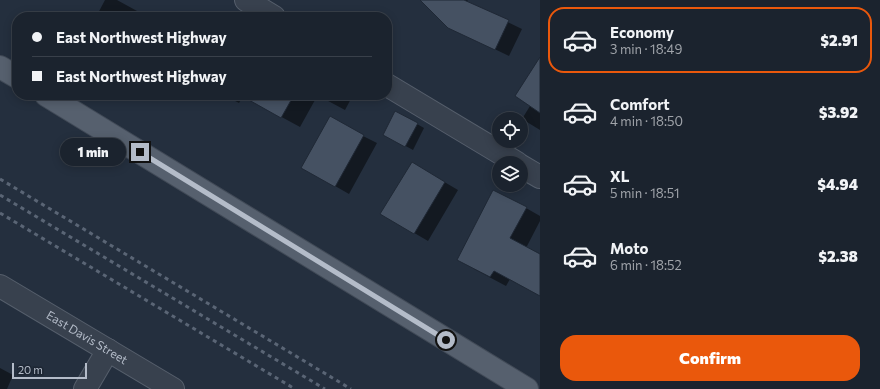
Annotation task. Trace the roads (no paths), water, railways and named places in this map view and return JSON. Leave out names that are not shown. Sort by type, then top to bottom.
[{"type":"main road","points":[[0,67],[12,74]]},
{"type":"main road","points":[[54,100],[527,389]]},
{"type":"street","points":[[246,0],[266,12]]},
{"type":"street","points":[[392,88],[505,156]]},
{"type":"street","points":[[528,170],[540,177]]},
{"type":"street","name":"East Davis Street","points":[[0,286],[173,389]]},
{"type":"street","points":[[85,389],[108,350]]},
{"type":"railway","points":[[0,179],[351,389]]},
{"type":"railway","points":[[0,195],[325,389]]},
{"type":"railway","points":[[0,213],[295,389]]}]
